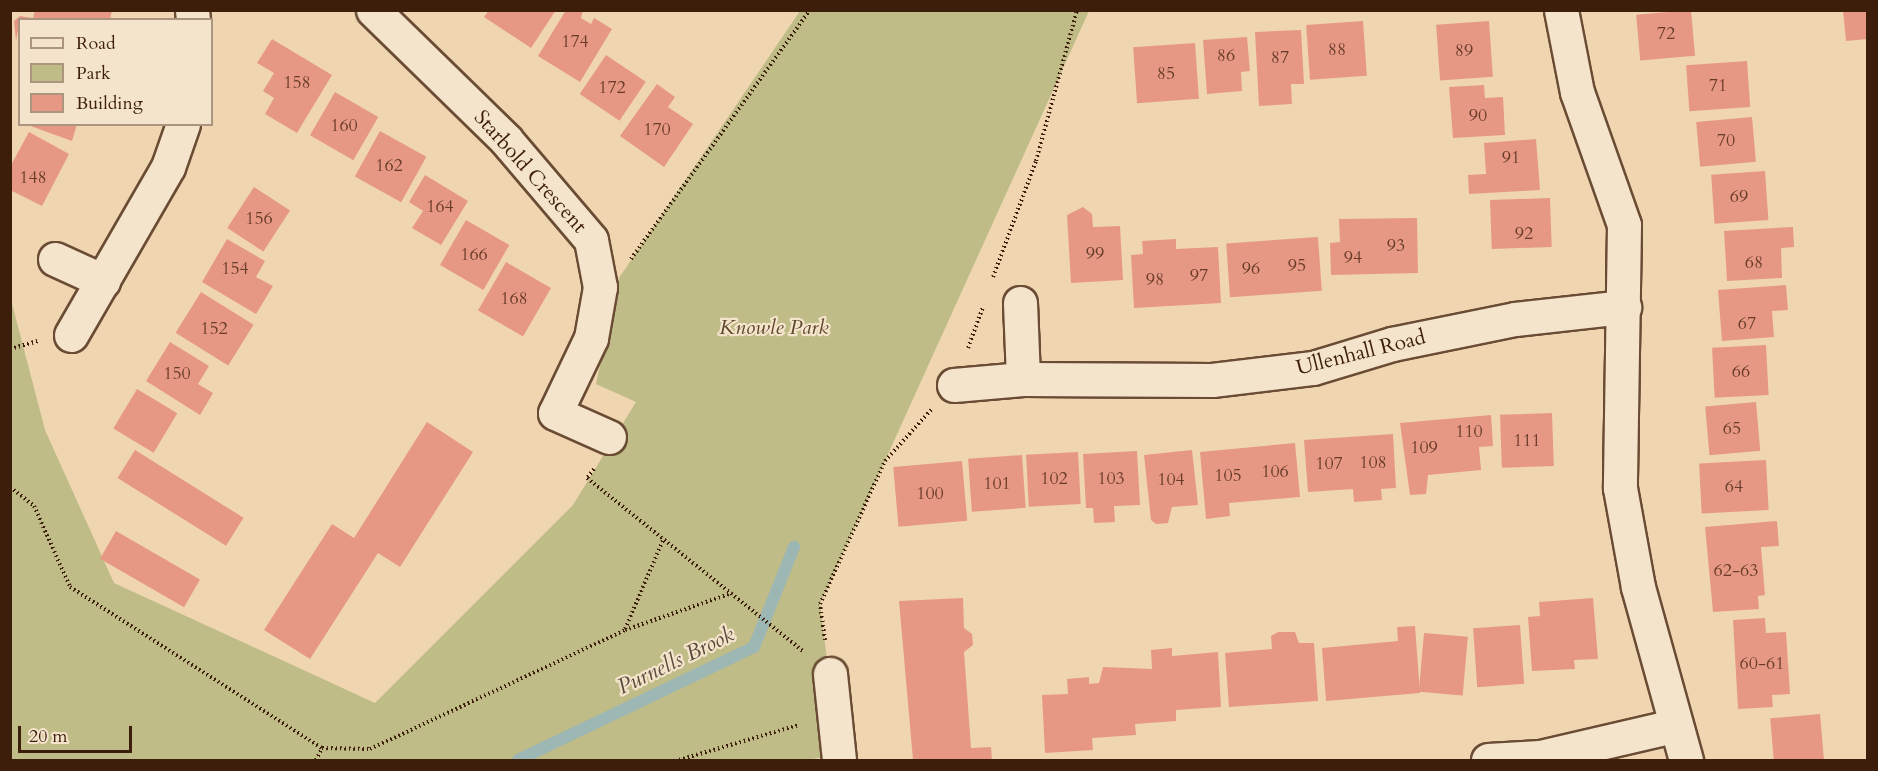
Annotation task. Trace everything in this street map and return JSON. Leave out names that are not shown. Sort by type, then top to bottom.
[{"type":"street","name":"Starbold Crescent","points":[[373,10],[506,140],[591,240],[600,286],[591,338],[555,413],[609,437]]},
{"type":"street","points":[[1561,10],[1577,92],[1624,225],[1620,489],[1673,726],[1686,760]]},
{"type":"street","points":[[71,335],[168,167],[182,126]]},
{"type":"street","points":[[55,259],[103,281]]},
{"type":"street","points":[[1020,303],[1023,379]]},
{"type":"street","name":"Ullenhall Road","points":[[954,385],[1023,379],[1212,380],[1313,368],[1392,344],[1515,319],[1624,307]]},
{"type":"street","points":[[830,674],[837,714],[839,760]]},
{"type":"street","points":[[1488,760],[1540,757],[1673,726]]},
{"type":"path","points":[[600,286],[619,278],[810,10]]},
{"type":"path","points":[[991,284],[1036,161],[1077,10]]},
{"type":"path","points":[[830,674],[820,604],[885,461],[954,385],[987,295]]},
{"type":"path","points":[[609,437],[587,478],[830,674]]},
{"type":"path","points":[[10,487],[34,506],[70,587],[322,748],[370,749],[625,630],[732,593]]},
{"type":"path","points":[[625,630],[663,538]]},
{"type":"path","points":[[679,760],[837,714]]},
{"type":"path","points":[[316,760],[322,748]]},
{"type":"green space","name":"Knowle Park","points":[[800,11],[1089,11],[820,604],[839,755],[805,760],[11,760],[10,296],[45,430],[114,583],[375,703],[573,505],[636,402],[596,384],[619,278]]},
{"type":"building","points":[[35,10],[112,10],[110,18],[33,18]]},
{"type":"building","points":[[489,10],[556,10],[531,48],[484,17]]},
{"type":"building","points":[[566,10],[583,10],[581,18],[591,24],[594,18],[612,29],[580,82],[538,56]]},
{"type":"building","points":[[1691,10],[1695,56],[1640,61],[1636,15]]},
{"type":"building","points":[[1843,10],[1868,10],[1868,39],[1846,41]]},
{"type":"building","points":[[20,16],[33,18],[18,18],[16,41],[14,21]]},
{"type":"building","points":[[1363,21],[1367,76],[1310,80],[1306,25]]},
{"type":"building","points":[[1489,21],[1493,77],[1440,81],[1436,25]]},
{"type":"building","points":[[1301,30],[1304,84],[1291,84],[1292,104],[1259,106],[1255,32]]},
{"type":"building","points":[[1247,37],[1250,71],[1241,72],[1242,91],[1207,94],[1203,40]]},
{"type":"building","points":[[272,39],[332,75],[297,133],[265,114],[274,98],[263,91],[274,73],[257,63]]},
{"type":"building","points":[[1195,43],[1199,99],[1137,103],[1133,47]]},
{"type":"building","points":[[606,55],[646,82],[620,121],[580,94]]},
{"type":"building","points":[[1747,61],[1750,107],[1689,111],[1686,65]]},
{"type":"building","points":[[657,84],[675,97],[668,107],[693,124],[664,167],[620,136]]},
{"type":"building","points":[[1484,85],[1485,98],[1503,97],[1505,135],[1453,138],[1449,87]]},
{"type":"building","points":[[335,92],[378,117],[353,160],[310,135]]},
{"type":"building","points":[[1752,117],[1756,162],[1700,167],[1696,122]]},
{"type":"building","points":[[31,126],[76,126],[72,141]]},
{"type":"building","points":[[380,131],[426,157],[401,202],[355,176]]},
{"type":"building","points":[[29,132],[69,154],[42,206],[10,190],[10,167]]},
{"type":"building","points":[[1536,139],[1540,190],[1469,194],[1468,175],[1486,174],[1484,143]]},
{"type":"building","points":[[1765,171],[1768,220],[1715,224],[1711,175]]},
{"type":"building","points":[[425,175],[468,201],[441,245],[412,228],[423,211],[409,202]]},
{"type":"building","points":[[254,187],[290,210],[263,252],[227,228]]},
{"type":"building","points":[[1550,198],[1552,247],[1492,249],[1490,200]]},
{"type":"building","points":[[1083,207],[1092,214],[1093,227],[1120,226],[1123,280],[1071,283],[1067,215]]},
{"type":"building","points":[[1417,218],[1418,273],[1331,275],[1330,243],[1340,242],[1339,219]]},
{"type":"building","points":[[466,220],[509,245],[483,290],[440,265]]},
{"type":"building","points":[[1793,227],[1794,247],[1781,248],[1782,278],[1727,281],[1724,231]]},
{"type":"building","points":[[1318,237],[1322,291],[1230,297],[1226,243]]},
{"type":"building","points":[[227,239],[265,261],[256,277],[273,286],[256,314],[202,282]]},
{"type":"building","points":[[1176,239],[1176,249],[1218,247],[1221,303],[1134,308],[1131,255],[1143,254],[1142,241]]},
{"type":"building","points":[[506,262],[551,288],[523,336],[478,310]]},
{"type":"building","points":[[1786,285],[1788,310],[1772,311],[1774,337],[1722,341],[1718,290]]},
{"type":"building","points":[[201,292],[254,325],[228,366],[176,333]]},
{"type":"building","points":[[170,342],[209,366],[198,384],[213,393],[200,415],[146,381]]},
{"type":"building","points":[[1766,345],[1769,395],[1715,398],[1712,348]]},
{"type":"building","points":[[137,389],[177,413],[154,453],[113,428]]},
{"type":"building","points":[[1756,402],[1760,451],[1709,455],[1705,406]]},
{"type":"building","points":[[1552,413],[1554,466],[1502,468],[1500,415]]},
{"type":"building","points":[[1491,415],[1493,446],[1479,447],[1481,470],[1428,475],[1426,494],[1410,495],[1400,423]]},
{"type":"building","points":[[427,422],[473,452],[400,567],[378,553],[310,659],[264,630],[332,524],[354,538]]},
{"type":"building","points":[[1393,434],[1396,488],[1381,489],[1382,500],[1354,502],[1353,489],[1308,492],[1304,440]]},
{"type":"building","points":[[1295,443],[1300,497],[1229,503],[1230,516],[1206,519],[1200,452]]},
{"type":"building","points":[[135,450],[244,518],[226,546],[118,478]]},
{"type":"building","points":[[1192,450],[1198,505],[1172,507],[1168,523],[1156,524],[1151,520],[1144,455]]},
{"type":"building","points":[[1137,451],[1140,505],[1114,506],[1115,522],[1094,523],[1093,508],[1086,508],[1083,454]]},
{"type":"building","points":[[1078,452],[1081,504],[1029,507],[1026,455]]},
{"type":"building","points":[[1022,455],[1026,508],[972,512],[968,459]]},
{"type":"building","points":[[1766,460],[1769,510],[1702,513],[1699,464]]},
{"type":"building","points":[[962,461],[967,521],[898,527],[893,467]]},
{"type":"building","points":[[1777,521],[1779,546],[1761,547],[1765,595],[1758,596],[1759,609],[1713,612],[1705,527]]},
{"type":"building","points":[[116,531],[200,580],[184,607],[100,559]]},
{"type":"building","points":[[963,598],[964,628],[972,634],[973,645],[964,652],[971,748],[991,747],[992,760],[913,760],[899,601]]},
{"type":"building","points":[[1593,598],[1598,659],[1574,660],[1575,669],[1532,671],[1528,617],[1540,616],[1539,602]]},
{"type":"building","points":[[1765,618],[1766,633],[1786,632],[1790,694],[1772,695],[1773,707],[1738,709],[1733,620]]},
{"type":"building","points":[[1520,625],[1524,684],[1477,687],[1473,628]]},
{"type":"building","points":[[1415,626],[1420,693],[1326,701],[1322,648],[1398,641],[1397,627]]},
{"type":"building","points":[[1278,632],[1295,632],[1299,643],[1314,643],[1318,701],[1229,707],[1225,653],[1272,649],[1271,636]]},
{"type":"building","points":[[1424,633],[1468,637],[1463,696],[1419,692]]},
{"type":"building","points":[[1172,648],[1172,656],[1218,652],[1221,707],[1176,710],[1176,721],[1135,724],[1136,735],[1092,738],[1093,750],[1045,753],[1042,695],[1068,694],[1067,679],[1089,677],[1089,684],[1099,683],[1103,667],[1152,669],[1151,650]]},
{"type":"building","points":[[1820,714],[1824,760],[1774,760],[1770,718]]},
{"type":"waterway","name":"Purnells Brook","points":[[518,760],[754,647],[794,547]]}]
